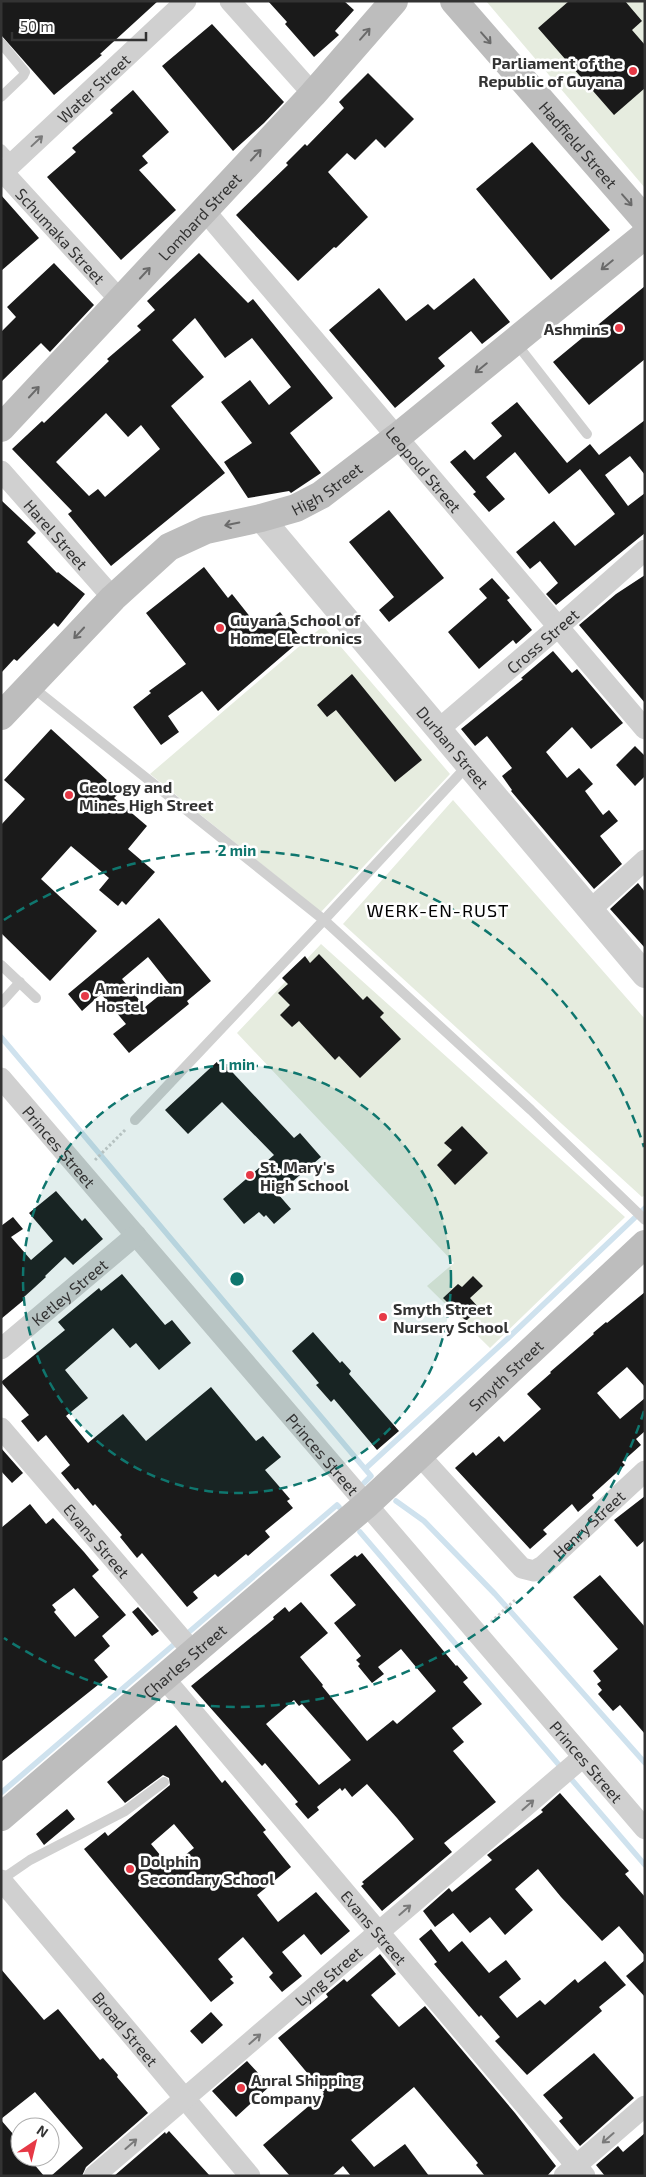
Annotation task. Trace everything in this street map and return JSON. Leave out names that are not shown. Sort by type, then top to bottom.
[{"type":"main road","name":"Lombard Street","points":[[1,428],[314,94],[394,1]]},
{"type":"main road","name":"Hadfield Street","points":[[454,1],[645,220]]},
{"type":"main road","name":"High Street","points":[[1,716],[113,598],[169,547],[206,530],[262,518],[296,508],[321,495],[397,437],[645,234]]},
{"type":"main road","name":"Smyth Street","points":[[367,1504],[645,1244]]},
{"type":"main road","name":"Charles Street","points":[[1,1817],[367,1504]]},
{"type":"street","name":"Water Street","points":[[5,164],[186,1]]},
{"type":"street","points":[[230,1],[314,94]]},
{"type":"street","name":"Schumaka Street","points":[[5,164],[120,300]]},
{"type":"street","name":"Leopold Street","points":[[204,210],[645,729]]},
{"type":"street","name":"Harel Street","points":[[1,471],[113,598]]},
{"type":"street","name":"Durban Street","points":[[262,518],[645,975]]},
{"type":"street","name":"Cross Street","points":[[439,729],[645,550]]},
{"type":"street","points":[[590,910],[645,860]]},
{"type":"street","name":"Princes Street","points":[[1,1078],[584,1757],[641,1816]]},
{"type":"street","name":"Ketley Street","points":[[1,1349],[136,1235]]},
{"type":"street","name":"Evans Street","points":[[1,1428],[194,1652]]},
{"type":"street","name":"Henry Street","points":[[420,1456],[522,1568],[528,1570],[539,1570],[645,1471]]},
{"type":"street","name":"Evans Street","points":[[164,1678],[379,1932],[575,2172]]},
{"type":"street","name":"Lyng Street","points":[[94,2176],[584,1757]]},
{"type":"street","name":"Broad Street","points":[[1,1880],[250,2176]]},
{"type":"street","points":[[575,2172],[645,2106]]},
{"type":"lane","points":[[1,43],[25,72],[24,76],[1,97]]},
{"type":"lane","points":[[514,341],[587,434]]},
{"type":"lane","points":[[31,685],[324,920],[530,1110],[645,1220]]},
{"type":"lane","points":[[135,1120],[468,764]]},
{"type":"lane","points":[[1,965],[36,998]]},
{"type":"lane","points":[[1,1003],[20,982]]},
{"type":"lane","points":[[1,1880],[30,1860],[125,1811],[164,1782]]},
{"type":"path","points":[[89,1167],[135,1120]]},
{"type":"path","points":[[497,1616],[515,1600]]},
{"type":"shaded area","points":[[486,1],[645,1],[645,188]]},
{"type":"shaded area","points":[[323,626],[450,774],[321,912],[150,774]]},
{"type":"shaded area","points":[[453,800],[645,1019],[645,1195],[642,1197],[343,924]]},
{"type":"shaded area","points":[[321,944],[625,1217],[490,1348],[427,1286],[454,1263],[237,1033]]},
{"type":"building","points":[[1,1],[158,1],[100,54],[102,55],[54,95],[1,35]]},
{"type":"building","points":[[268,1],[344,1],[354,10],[335,31],[339,35],[314,57]]},
{"type":"building","points":[[569,1],[625,1],[642,21],[632,30],[645,45],[645,88],[614,115],[538,28]]},
{"type":"building","points":[[212,24],[284,102],[233,151],[162,66]]},
{"type":"building","points":[[368,73],[414,119],[385,148],[376,139],[355,160],[347,153],[328,172],[368,217],[298,281],[236,215],[288,165],[286,163],[305,144],[307,146],[344,108],[339,102]]},
{"type":"building","points":[[133,90],[169,132],[142,156],[148,163],[139,170],[176,210],[121,260],[47,177],[76,152],[72,148],[113,113],[110,110]]},
{"type":"building","points":[[532,142],[610,230],[551,280],[476,189]]},
{"type":"building","points":[[1,195],[39,238],[1,271]]},
{"type":"building","points":[[199,253],[248,303],[253,299],[333,398],[290,433],[321,473],[291,493],[289,491],[248,498],[224,462],[252,443],[221,402],[250,380],[269,405],[291,387],[252,338],[225,358],[195,318],[172,340],[204,377],[171,406],[225,473],[111,566],[68,514],[72,511],[12,449],[42,421],[44,423],[109,361],[107,359],[141,330],[137,326],[155,310],[147,301]],"holes":[[[106,413],[128,437],[141,425],[160,449],[105,497],[98,489],[89,496],[56,462]]]},
{"type":"building","points":[[54,263],[94,305],[50,352],[41,343],[1,382],[1,332],[16,317],[7,307]]},
{"type":"building","points":[[474,278],[510,322],[482,344],[471,331],[438,358],[445,366],[395,408],[329,330],[379,288],[406,321],[428,304],[434,310]]},
{"type":"building","name":"Ashmins","points":[[645,286],[645,359],[589,405],[553,362]]},
{"type":"building","points":[[517,402],[567,463],[590,444],[599,455],[645,420],[645,475],[630,456],[605,475],[628,506],[645,493],[645,533],[556,605],[546,594],[558,583],[540,561],[530,569],[516,552],[554,521],[575,546],[615,514],[580,469],[549,494],[515,452],[486,477],[505,499],[489,512],[473,494],[476,492],[450,462],[465,450],[474,460],[502,436],[491,423]]},
{"type":"building","points":[[1,500],[36,533],[27,542],[57,573],[85,594],[58,627],[54,623],[17,661],[14,659],[1,673]]},
{"type":"building","points":[[389,510],[444,578],[389,622],[379,610],[394,597],[349,542]]},
{"type":"building","name":"Guyana School of Home Electronics","points":[[204,567],[228,598],[232,594],[259,628],[280,612],[302,639],[218,711],[202,691],[168,716],[179,732],[161,745],[133,707],[151,693],[149,691],[186,664],[146,613]]},
{"type":"building","points":[[645,575],[645,703],[579,625],[616,594]]},
{"type":"building","points":[[492,578],[510,598],[507,600],[532,630],[516,644],[513,640],[479,669],[448,632],[487,598],[479,589]]},
{"type":"building","points":[[553,651],[572,673],[577,669],[623,723],[591,749],[572,727],[546,752],[567,778],[579,768],[593,784],[585,791],[603,815],[609,810],[618,821],[600,836],[622,864],[594,889],[511,791],[502,776],[512,768],[487,736],[475,746],[461,729],[523,679],[521,678]]},
{"type":"building","points":[[352,674],[422,760],[395,782],[336,710],[327,717],[317,705]]},
{"type":"building","points":[[51,729],[120,792],[114,798],[147,826],[128,849],[155,872],[126,905],[122,901],[118,906],[99,890],[109,878],[71,846],[41,879],[97,931],[50,981],[1,933],[1,825],[25,799],[4,780]]},
{"type":"building","points":[[635,746],[645,756],[645,776],[635,786],[616,765]]},
{"type":"building","points":[[638,883],[645,892],[645,948],[610,909]]},
{"type":"building","name":"Amerindian Hostel","points":[[159,918],[211,981],[187,1001],[189,1004],[129,1053],[113,1034],[126,1024],[101,994],[82,1011],[68,994]],"holes":[[[148,957],[171,986],[145,1007],[122,979]]]},
{"type":"building","points":[[319,954],[363,1000],[367,996],[384,1013],[380,1017],[401,1039],[360,1078],[339,1056],[335,1060],[299,1021],[292,1027],[280,1015],[290,1005],[278,993],[288,984],[282,978],[305,956],[310,963]]},
{"type":"building","points":[[220,1059],[294,1138],[300,1133],[321,1157],[278,1194],[291,1209],[274,1224],[266,1215],[264,1217],[259,1212],[244,1224],[223,1199],[274,1155],[222,1102],[188,1134],[165,1110]]},
{"type":"building","points":[[462,1126],[488,1153],[455,1185],[437,1165],[452,1150],[444,1143]]},
{"type":"building","points":[[56,1191],[82,1221],[85,1218],[103,1239],[73,1265],[65,1257],[24,1297],[25,1299],[1,1319],[1,1226],[13,1217],[23,1229],[11,1237],[31,1260],[53,1241],[29,1213]]},
{"type":"building","points":[[122,1274],[165,1325],[172,1320],[191,1343],[159,1370],[136,1343],[130,1348],[113,1328],[65,1370],[88,1398],[66,1416],[88,1443],[123,1414],[146,1441],[211,1387],[256,1441],[263,1436],[281,1457],[265,1470],[290,1499],[287,1501],[293,1508],[265,1531],[270,1537],[248,1556],[246,1554],[218,1577],[215,1574],[193,1592],[198,1598],[187,1607],[142,1553],[137,1558],[120,1537],[122,1535],[95,1504],[93,1506],[78,1488],[75,1490],[61,1473],[70,1465],[46,1435],[38,1442],[21,1421],[29,1415],[1,1382],[65,1330],[58,1322],[99,1288],[101,1291]]},
{"type":"building","points":[[473,1276],[483,1286],[470,1298],[479,1308],[466,1321],[443,1298],[458,1284],[462,1287]]},
{"type":"building","points":[[645,1292],[645,1387],[627,1367],[597,1393],[620,1419],[645,1398],[645,1431],[636,1439],[641,1445],[622,1462],[625,1465],[592,1495],[594,1498],[578,1512],[572,1504],[543,1530],[547,1534],[530,1549],[455,1468],[473,1452],[476,1456],[499,1436],[504,1442],[541,1409],[527,1394],[593,1333]]},
{"type":"building","points":[[313,1332],[340,1363],[342,1361],[351,1371],[349,1374],[399,1431],[377,1450],[334,1399],[331,1402],[316,1385],[319,1383],[292,1351]]},
{"type":"building","points":[[1,1448],[23,1473],[12,1483],[1,1471]]},
{"type":"building","points":[[645,1496],[645,1540],[637,1547],[614,1520]]},
{"type":"building","points":[[30,1504],[46,1524],[53,1518],[99,1570],[92,1576],[126,1615],[102,1636],[110,1646],[94,1660],[108,1677],[1,1762],[1,1528]],"holes":[[[74,1588],[99,1617],[75,1637],[54,1612],[56,1610],[52,1605]]]},
{"type":"building","points":[[362,1553],[468,1678],[463,1682],[482,1704],[452,1728],[464,1742],[453,1751],[496,1802],[444,1843],[452,1852],[382,1911],[361,1886],[364,1884],[362,1882],[414,1839],[397,1818],[367,1784],[352,1797],[345,1788],[342,1791],[340,1788],[317,1807],[319,1810],[308,1819],[295,1804],[298,1802],[265,1763],[262,1766],[191,1686],[274,1619],[273,1617],[285,1607],[289,1612],[301,1602],[328,1633],[300,1657],[322,1686],[367,1741],[393,1720],[397,1724],[436,1691],[401,1649],[378,1667],[384,1674],[372,1683],[358,1666],[360,1664],[356,1660],[361,1656],[334,1623],[356,1605],[330,1575],[355,1555],[357,1557]],"holes":[[[294,1700],[299,1706],[302,1704],[351,1760],[319,1785],[266,1724]]]},
{"type":"building","points":[[600,1575],[645,1627],[645,1734],[620,1705],[613,1711],[598,1694],[602,1690],[597,1684],[601,1681],[593,1671],[618,1649],[573,1597]]},
{"type":"building","points":[[138,1607],[159,1631],[152,1636],[132,1612]]},
{"type":"building","points":[[176,1725],[222,1783],[225,1780],[266,1830],[263,1832],[291,1867],[257,1895],[278,1922],[316,1892],[350,1931],[321,1955],[304,1934],[282,1952],[302,1976],[282,1992],[269,1977],[273,1973],[243,1937],[218,1959],[233,1977],[230,1979],[234,1983],[211,2002],[84,1849],[105,1832],[108,1836],[170,1785],[169,1778],[163,1775],[125,1803],[107,1782]],"holes":[[[174,1824],[194,1848],[170,1867],[151,1844]]]},
{"type":"building","points":[[560,1793],[629,1871],[625,1874],[645,1897],[645,1956],[619,1926],[602,1941],[538,1869],[515,1889],[533,1910],[505,1935],[490,1917],[470,1933],[453,1913],[435,1927],[423,1911],[449,1888],[452,1892],[492,1860],[487,1855],[543,1812],[541,1810]]},
{"type":"building","points":[[67,1809],[75,1819],[44,1845],[36,1834]]},
{"type":"building","points":[[431,1929],[449,1952],[462,1941],[489,1973],[506,1960],[521,1979],[499,1997],[517,2018],[540,2000],[545,2005],[575,1979],[578,1983],[605,1961],[626,1985],[599,2007],[602,2011],[527,2075],[495,2041],[500,2037],[481,2015],[479,2017],[434,1964],[437,1962],[419,1939]]},
{"type":"building","points":[[380,1954],[396,1974],[371,1995],[399,2027],[425,2006],[515,2113],[556,2166],[547,2176],[485,2176],[476,2165],[478,2163],[414,2087],[351,2140],[374,2167],[405,2144],[429,2176],[351,2176],[343,2166],[332,2176],[290,2176],[263,2145],[324,2093],[278,2038],[328,1997],[326,1994],[344,1979],[347,1982]]},
{"type":"building","points":[[645,1960],[645,1997],[626,1976]]},
{"type":"building","points":[[1,1969],[44,2020],[58,2009],[100,2060],[103,2058],[118,2075],[117,2077],[148,2113],[86,2167],[82,2176],[51,2176],[83,2148],[60,2121],[60,2117],[56,2117],[35,2092],[1,2119]]},
{"type":"building","points":[[211,2012],[223,2025],[202,2044],[190,2031]]},
{"type":"building","points":[[594,2053],[634,2098],[580,2146],[559,2121],[563,2118],[543,2095]]},
{"type":"building","name":"Anral Shipping Company","points":[[247,2061],[270,2086],[236,2117],[212,2091]]},
{"type":"building","points":[[1,2120],[10,2130],[10,2167],[36,2167],[44,2176],[1,2176]]},
{"type":"building","points":[[169,2131],[210,2176],[114,2176],[165,2132],[166,2134]]},
{"type":"building","points":[[645,2133],[645,2176],[605,2176],[596,2165],[618,2146],[623,2152]]},
{"type":"waterway","points":[[1,1037],[371,1476],[364,1483]]},
{"type":"waterway","points":[[365,1469],[506,1340],[645,1208]]},
{"type":"waterway","points":[[396,1501],[424,1521],[495,1594],[645,1763]]},
{"type":"waterway","points":[[189,1632],[337,1505],[339,1507]]},
{"type":"waterway","points":[[360,1532],[559,1765]]},
{"type":"waterway","points":[[1,1793],[178,1641]]},
{"type":"waterway","points":[[572,1780],[645,1865]]},
{"type":"place","name":"Parliament of the Republic of Guyana","points":[[633,71]]},
{"type":"place","name":"Ashmins","points":[[619,328]]},
{"type":"place","name":"Guyana School of Home Electronics","points":[[220,628]]},
{"type":"place","name":"Geology and Mines High Street","points":[[69,795]]},
{"type":"place","name":"Amerindian Hostel","points":[[85,996]]},
{"type":"place","name":"St. Mary's High School","points":[[250,1175]]},
{"type":"place","name":"Smyth Street Nursery School","points":[[383,1317]]},
{"type":"place","name":"Dolphin Secondary School","points":[[130,1869]]},
{"type":"place","name":"Anral Shipping Company","points":[[241,2088]]},
{"type":"district","name":"WERK-EN-RUST","points":[[438,910]]}]
